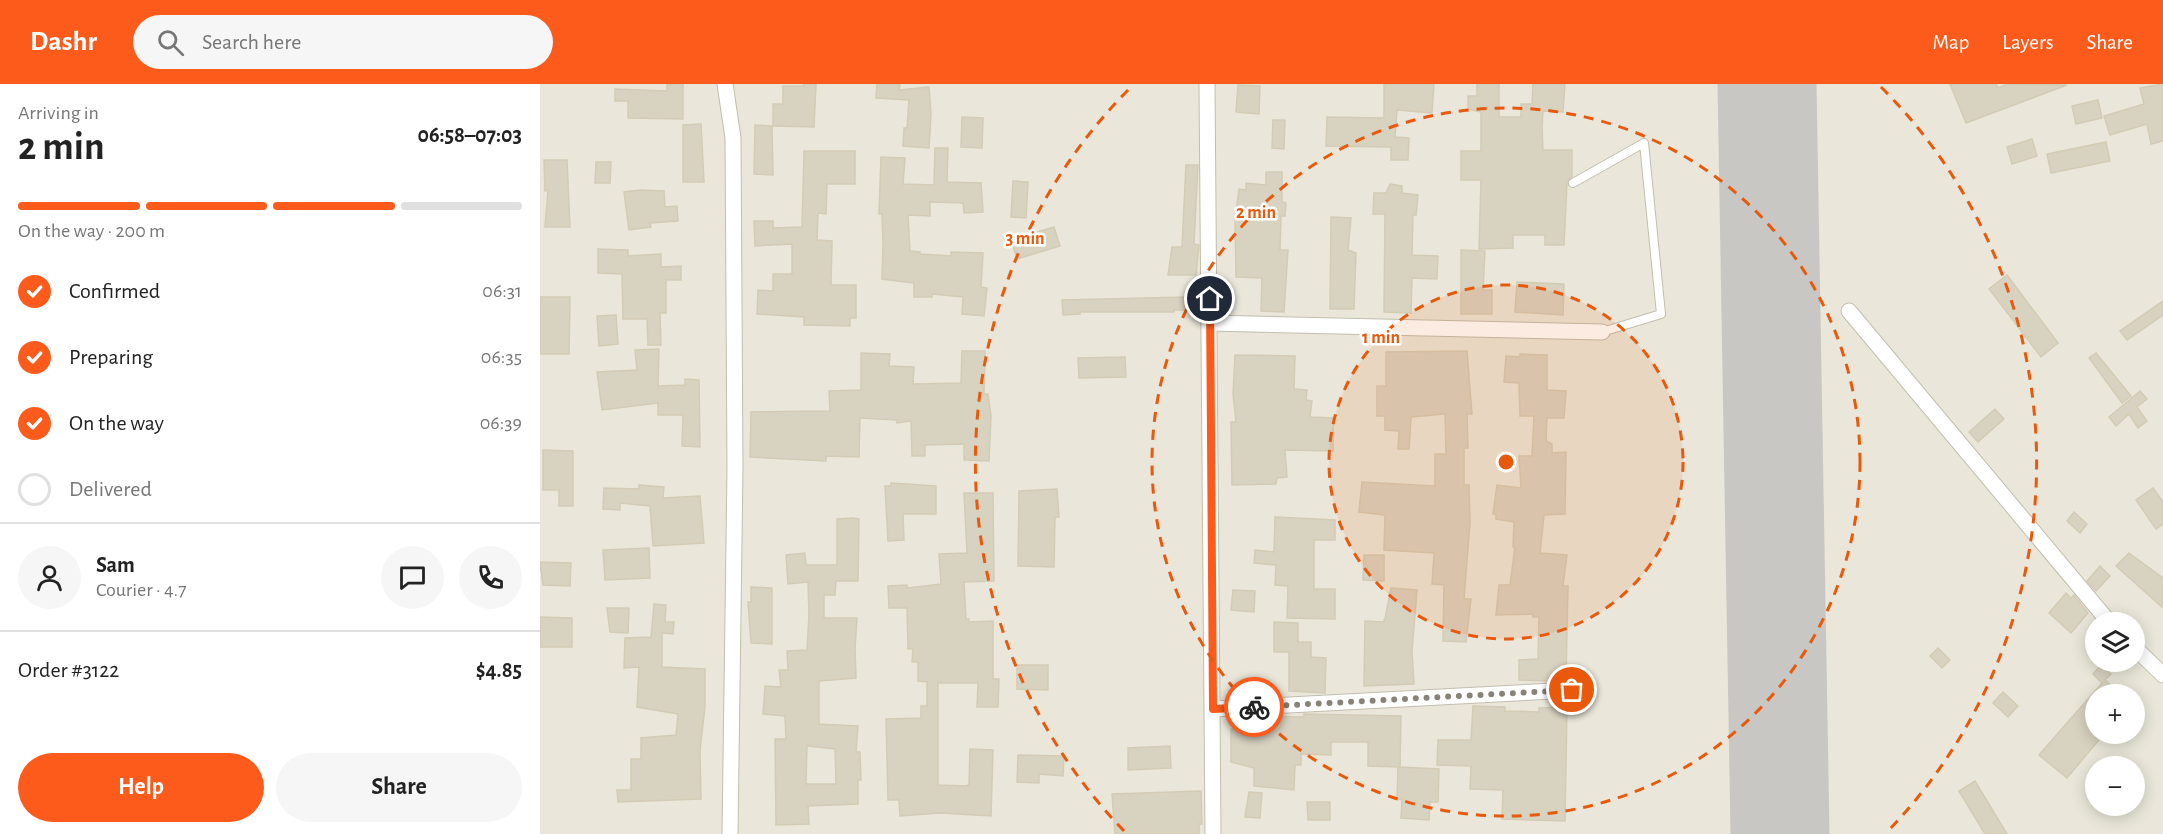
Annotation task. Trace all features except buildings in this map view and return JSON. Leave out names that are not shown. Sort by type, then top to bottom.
[{"type":"street","points":[[724,84],[734,138],[735,468],[730,834]]},
{"type":"street","points":[[1207,84],[1214,834]]},
{"type":"street","points":[[1849,311],[2101,612]]},
{"type":"street","points":[[1210,323],[1602,332]]},
{"type":"street","points":[[2145,658],[2163,675]]},
{"type":"street","points":[[1213,709],[1572,690]]},
{"type":"lane","points":[[1573,183],[1644,143],[1661,314],[1602,332]]},
{"type":"shaded area","points":[[540,84],[2163,84],[2163,834],[540,834]]},
{"type":"runway","points":[[1767,84],[1780,834]]},
{"type":"way so far","points":[[1254,707],[1572,690]]},
{"type":"route","points":[[1210,299],[1213,709],[1254,707]]}]
